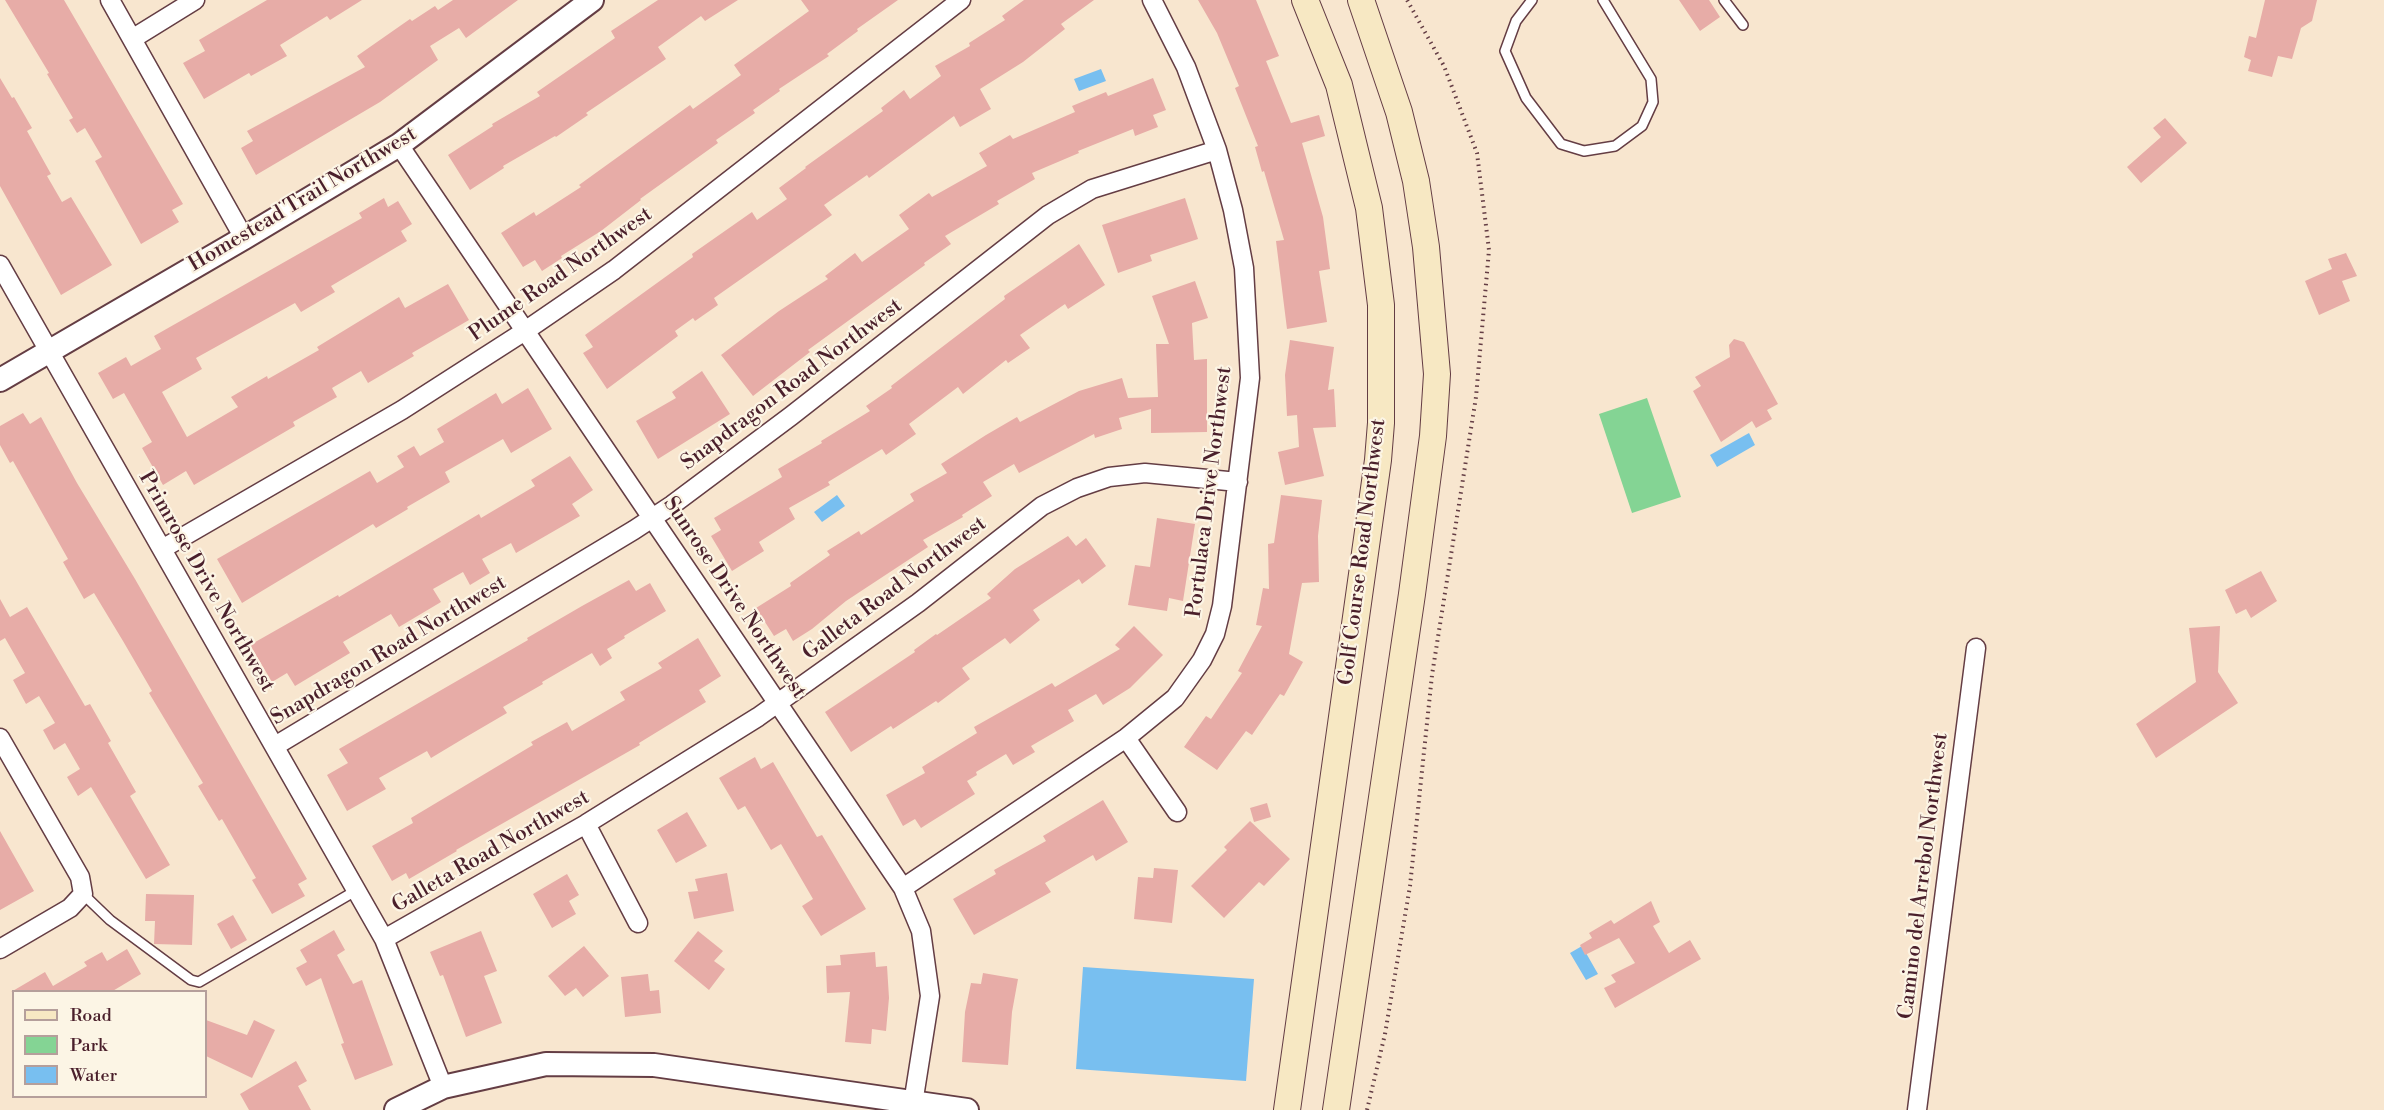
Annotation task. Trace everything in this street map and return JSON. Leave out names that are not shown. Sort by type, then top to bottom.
[{"type":"main road","name":"Golf Course Road Northwest","points":[[1287,1110],[1378,460],[1381,423],[1381,305],[1369,208],[1339,85],[1305,0]]},
{"type":"main road","points":[[1336,1110],[1412,594],[1433,436],[1437,375],[1426,247],[1416,181],[1400,112],[1361,0]]},
{"type":"street","points":[[110,0],[244,238]]},
{"type":"street","points":[[132,39],[195,0]]},
{"type":"street","name":"Homestead Trail Northwest","points":[[0,380],[399,145],[592,0]]},
{"type":"street","name":"Plume Road Northwest","points":[[162,549],[402,410],[525,331],[614,270],[962,0]]},
{"type":"street","name":"Portulaca Drive Northwest","points":[[903,888],[1126,738],[1175,698],[1202,660],[1215,634],[1238,482],[1250,378],[1244,268],[1216,150],[1186,67],[1152,0]]},
{"type":"street","name":"Sunrose Drive Northwest","points":[[399,145],[903,888],[921,931],[930,996],[913,1106]]},
{"type":"street","name":"Snapdragon Road Northwest","points":[[275,746],[653,518],[791,416],[1048,215],[1092,189],[1216,150]]},
{"type":"street","name":"Primrose Drive Northwest","points":[[0,265],[384,939],[443,1086]]},
{"type":"street","name":"Galleta Road Northwest","points":[[384,939],[586,824],[778,703],[918,603],[1042,506],[1077,488],[1109,477],[1145,473],[1238,482]]},
{"type":"street","name":"Camino del Arrebol Northwest","points":[[1917,1110],[1976,648]]},
{"type":"street","points":[[0,738],[80,877],[83,894],[70,908],[0,949]]},
{"type":"street","points":[[1126,738],[1178,812]]},
{"type":"street","points":[[586,824],[638,923]]},
{"type":"street","points":[[396,1110],[443,1086],[546,1064],[654,1065],[913,1106],[967,1110]]},
{"type":"lane","points":[[1532,0],[1516,21],[1505,51],[1526,98],[1561,144],[1584,151],[1615,146],[1642,126],[1653,102],[1651,79],[1603,0]]},
{"type":"lane","points":[[1724,0],[1743,25]]},
{"type":"lane","points":[[83,894],[110,920],[191,980],[200,982],[357,890]]},
{"type":"green space","points":[[1647,398],[1681,497],[1632,513],[1599,414]]},
{"type":"water","points":[[1101,69],[1106,81],[1079,91],[1074,79]]},
{"type":"water","points":[[1749,433],[1755,445],[1717,467],[1710,455]]},
{"type":"water","points":[[837,495],[845,506],[822,522],[814,512]]},
{"type":"water","points":[[1582,946],[1598,974],[1586,980],[1570,953]]},
{"type":"water","points":[[1083,967],[1254,979],[1246,1081],[1076,1069]]},
{"type":"building","points":[[5,0],[64,0],[183,204],[172,210],[179,222],[141,244],[95,161],[102,157],[85,128],[77,133],[69,120],[73,118],[47,74],[49,73]]},
{"type":"building","points":[[267,0],[362,0],[330,20],[327,16],[280,45],[287,56],[251,76],[249,73],[204,99],[183,63],[205,51],[199,40]]},
{"type":"building","points":[[453,0],[518,0],[466,38],[459,28],[430,46],[438,60],[380,102],[256,175],[241,148],[253,141],[247,131],[365,67],[357,56],[410,19],[412,21],[435,6],[438,10]]},
{"type":"building","points":[[658,0],[738,0],[705,21],[701,16],[658,47],[666,59],[586,113],[588,115],[556,137],[503,166],[504,168],[470,190],[448,155],[493,126],[492,124],[540,96],[537,92],[615,38],[611,31]]},
{"type":"building","points":[[801,0],[898,0],[857,29],[858,31],[827,54],[829,56],[779,89],[780,91],[753,110],[755,113],[716,140],[718,143],[640,199],[601,231],[542,271],[535,260],[523,267],[501,233],[534,212],[536,216],[581,187],[579,185],[690,105],[693,109],[741,75],[734,65],[809,11]]},
{"type":"building","points":[[1024,0],[1094,0],[1061,24],[1065,29],[1023,62],[980,89],[991,109],[960,127],[954,116],[869,178],[867,175],[824,205],[832,215],[714,298],[718,305],[695,321],[693,318],[675,331],[678,336],[607,389],[583,353],[593,347],[585,335],[752,212],[757,220],[787,199],[779,188],[883,111],[881,108],[904,90],[910,99],[941,76],[935,66],[970,46],[969,43],[1005,20],[1002,16]]},
{"type":"building","points":[[1198,0],[1256,0],[1279,56],[1266,61],[1291,123],[1319,115],[1325,136],[1302,143],[1323,217],[1330,269],[1319,271],[1327,322],[1287,329],[1276,241],[1284,240],[1255,147],[1258,146],[1235,88],[1239,86],[1217,33]]},
{"type":"building","points":[[1679,0],[1709,0],[1720,17],[1700,31]]},
{"type":"building","points":[[2265,0],[2317,0],[2312,21],[2301,28],[2292,59],[2278,56],[2272,77],[2248,71],[2251,60],[2244,57],[2249,36],[2256,38]]},
{"type":"building","points":[[0,78],[32,128],[27,131],[51,174],[47,176],[62,202],[71,197],[112,265],[61,295],[0,186]]},
{"type":"building","points":[[1153,78],[1166,110],[1153,115],[1158,127],[1135,136],[1133,129],[1032,173],[1035,179],[997,201],[999,204],[945,236],[951,244],[808,350],[810,352],[753,396],[721,355],[779,311],[828,279],[825,276],[855,253],[862,262],[909,229],[899,215],[929,193],[932,197],[987,166],[979,153],[1010,135],[1013,139],[1075,112],[1072,106],[1106,92],[1108,96]]},
{"type":"building","points":[[2165,118],[2187,143],[2141,183],[2127,167],[2161,137],[2153,128]]},
{"type":"building","points":[[384,198],[388,207],[398,201],[412,224],[401,231],[407,241],[331,286],[335,292],[301,312],[295,303],[196,358],[202,369],[162,392],[187,437],[238,407],[231,397],[319,350],[317,347],[399,297],[405,308],[448,284],[469,320],[412,353],[414,356],[368,383],[361,371],[332,388],[337,397],[293,422],[295,426],[194,485],[186,471],[163,485],[142,448],[152,442],[124,393],[113,399],[98,373],[126,357],[131,366],[161,349],[154,336],[362,218],[359,213]]},
{"type":"building","points":[[1185,198],[1198,239],[1150,255],[1152,261],[1118,273],[1102,225]]},
{"type":"building","points":[[1079,244],[1105,285],[1068,309],[1065,304],[1020,335],[1030,348],[1008,363],[1006,360],[963,394],[958,387],[909,424],[916,434],[886,455],[882,449],[828,482],[830,485],[789,508],[795,519],[759,542],[764,551],[732,571],[711,536],[721,530],[714,518],[782,477],[778,469],[870,411],[866,406],[892,388],[891,386],[1005,299],[1004,296]]},
{"type":"building","points":[[2346,253],[2357,276],[2342,281],[2350,301],[2319,315],[2305,281],[2332,269],[2328,259]]},
{"type":"building","points":[[1195,281],[1208,318],[1192,323],[1194,360],[1207,359],[1207,432],[1151,433],[1151,409],[1119,418],[1122,429],[1095,438],[1094,434],[1019,473],[1014,464],[983,482],[992,496],[962,515],[963,517],[923,540],[928,547],[846,601],[812,629],[793,641],[786,629],[774,636],[756,608],[791,586],[790,583],[830,555],[827,551],[859,531],[861,535],[914,501],[910,494],[947,473],[941,464],[986,435],[1017,417],[1020,422],[1079,391],[1122,378],[1128,398],[1158,397],[1156,344],[1169,344],[1152,296]]},
{"type":"building","points":[[1734,339],[1744,342],[1778,404],[1767,410],[1772,419],[1756,428],[1752,421],[1721,442],[1693,391],[1701,386],[1695,377],[1730,357],[1729,345]]},
{"type":"building","points":[[1290,340],[1334,347],[1328,390],[1334,389],[1336,427],[1313,428],[1324,476],[1285,485],[1278,452],[1299,447],[1297,415],[1287,416],[1285,375]]},
{"type":"building","points":[[702,371],[730,414],[658,459],[636,421],[676,398],[672,392]]},
{"type":"building","points":[[528,388],[552,429],[511,453],[503,439],[445,472],[450,482],[407,507],[408,509],[376,528],[373,524],[242,603],[217,559],[370,471],[377,483],[404,467],[397,456],[414,446],[420,456],[444,442],[437,429],[496,393],[502,404]]},
{"type":"building","points":[[23,413],[30,424],[41,417],[307,879],[298,884],[305,896],[272,914],[252,880],[256,878],[222,819],[219,821],[198,786],[203,783],[149,693],[152,691],[94,593],[84,599],[63,562],[68,559],[13,461],[10,463],[0,445],[0,426]]},
{"type":"building","points":[[570,456],[593,490],[572,504],[580,516],[516,553],[511,543],[482,559],[490,573],[470,585],[463,572],[433,589],[441,602],[399,627],[391,614],[343,642],[350,653],[295,686],[287,673],[272,682],[250,645],[338,595],[339,597],[479,514],[481,518],[535,486],[531,480]]},
{"type":"building","points":[[1281,495],[1322,500],[1318,536],[1319,582],[1302,583],[1289,654],[1303,662],[1284,696],[1280,694],[1252,735],[1246,731],[1217,770],[1184,747],[1206,716],[1211,719],[1242,673],[1238,671],[1262,626],[1256,625],[1263,588],[1269,589],[1268,544],[1274,543]]},
{"type":"building","points":[[1157,518],[1195,524],[1183,601],[1169,598],[1167,611],[1128,605],[1135,565],[1150,567]]},
{"type":"building","points":[[1068,536],[1076,546],[1086,538],[1106,566],[1082,584],[1079,579],[1033,610],[1040,620],[1010,644],[1005,638],[962,668],[970,679],[938,703],[936,701],[893,729],[891,726],[851,752],[825,712],[991,598],[987,594],[1015,569]]},
{"type":"building","points":[[2261,571],[2277,601],[2251,618],[2246,609],[2236,614],[2225,590]]},
{"type":"building","points":[[629,580],[636,591],[650,583],[666,611],[607,649],[612,658],[600,666],[592,653],[503,707],[507,713],[431,758],[427,751],[379,778],[386,789],[347,811],[327,775],[348,763],[339,749]]},
{"type":"building","points":[[0,599],[10,617],[27,607],[85,706],[90,704],[111,741],[108,743],[136,792],[130,796],[170,865],[146,879],[91,787],[78,796],[67,777],[80,769],[65,743],[54,750],[43,730],[55,723],[39,696],[26,704],[13,680],[25,673],[5,638],[0,641]]},
{"type":"building","points":[[1134,626],[1163,655],[1130,688],[1103,705],[1096,694],[1068,710],[1074,721],[1031,746],[1035,752],[1013,765],[1006,754],[976,772],[977,775],[967,781],[975,794],[921,828],[915,819],[903,826],[886,795],[925,773],[922,767],[977,733],[974,727],[1052,683],[1055,687],[1120,649],[1115,645]]},
{"type":"building","points":[[2220,626],[2218,672],[2238,703],[2156,758],[2136,724],[2196,682],[2189,628]]},
{"type":"building","points":[[698,638],[721,676],[699,690],[706,702],[639,743],[640,745],[409,879],[406,873],[392,881],[372,846],[413,823],[411,818],[533,745],[531,742],[567,722],[572,731],[625,700],[620,692],[662,668],[658,663]]},
{"type":"building","points":[[755,757],[761,769],[773,762],[817,837],[822,835],[866,909],[821,936],[802,906],[813,899],[781,844],[771,850],[745,806],[738,810],[719,778]]},
{"type":"building","points":[[1103,800],[1128,842],[1096,861],[1093,855],[1045,883],[1051,892],[974,935],[953,899],[996,874],[994,870],[1046,841],[1043,836]]},
{"type":"building","points":[[1267,803],[1271,817],[1254,822],[1250,808]]},
{"type":"building","points":[[687,812],[707,846],[676,863],[657,830]]},
{"type":"building","points":[[1250,821],[1290,859],[1264,886],[1259,882],[1224,918],[1191,886],[1227,850],[1224,847]]},
{"type":"building","points":[[0,831],[34,891],[0,910]]},
{"type":"building","points":[[1154,868],[1178,870],[1172,923],[1134,919],[1138,877],[1153,878]]},
{"type":"building","points":[[727,873],[734,911],[694,919],[688,892],[698,891],[695,879]]},
{"type":"building","points":[[567,874],[579,895],[569,901],[576,914],[552,928],[533,894]]},
{"type":"building","points":[[146,894],[194,895],[192,945],[154,944],[155,921],[145,921]]},
{"type":"building","points":[[1651,901],[1660,922],[1653,926],[1669,953],[1690,940],[1701,959],[1615,1008],[1604,988],[1616,982],[1611,975],[1635,963],[1619,938],[1585,955],[1580,945],[1592,938],[1589,933],[1611,920],[1614,924]]},
{"type":"building","points":[[233,915],[247,940],[231,949],[217,924]]},
{"type":"building","points":[[334,930],[345,950],[337,955],[353,984],[362,980],[393,1065],[355,1080],[341,1044],[344,1043],[321,978],[306,986],[296,968],[307,962],[300,950]]},
{"type":"building","points":[[481,931],[497,971],[484,976],[502,1023],[466,1037],[443,975],[440,976],[430,952]]},
{"type":"building","points":[[698,931],[723,951],[714,961],[725,969],[709,990],[674,961]]},
{"type":"building","points":[[584,946],[609,976],[583,997],[576,988],[565,996],[548,976]]},
{"type":"building","points":[[127,949],[141,974],[114,990],[14,990],[45,972],[53,986],[87,966],[84,962],[102,952],[107,961]]},
{"type":"building","points":[[875,952],[876,967],[887,966],[889,998],[886,1031],[872,1029],[871,1044],[845,1042],[850,992],[827,993],[826,966],[841,965],[840,955]]},
{"type":"building","points":[[983,973],[1018,979],[1012,1012],[1008,1065],[962,1062],[965,1012],[971,983],[981,984]]},
{"type":"building","points":[[648,974],[650,991],[659,990],[661,1013],[625,1017],[621,977]]},
{"type":"building","points":[[207,1020],[247,1035],[254,1020],[275,1030],[252,1078],[207,1056]]},
{"type":"building","points":[[296,1061],[307,1081],[298,1086],[311,1110],[249,1110],[240,1094]]}]
